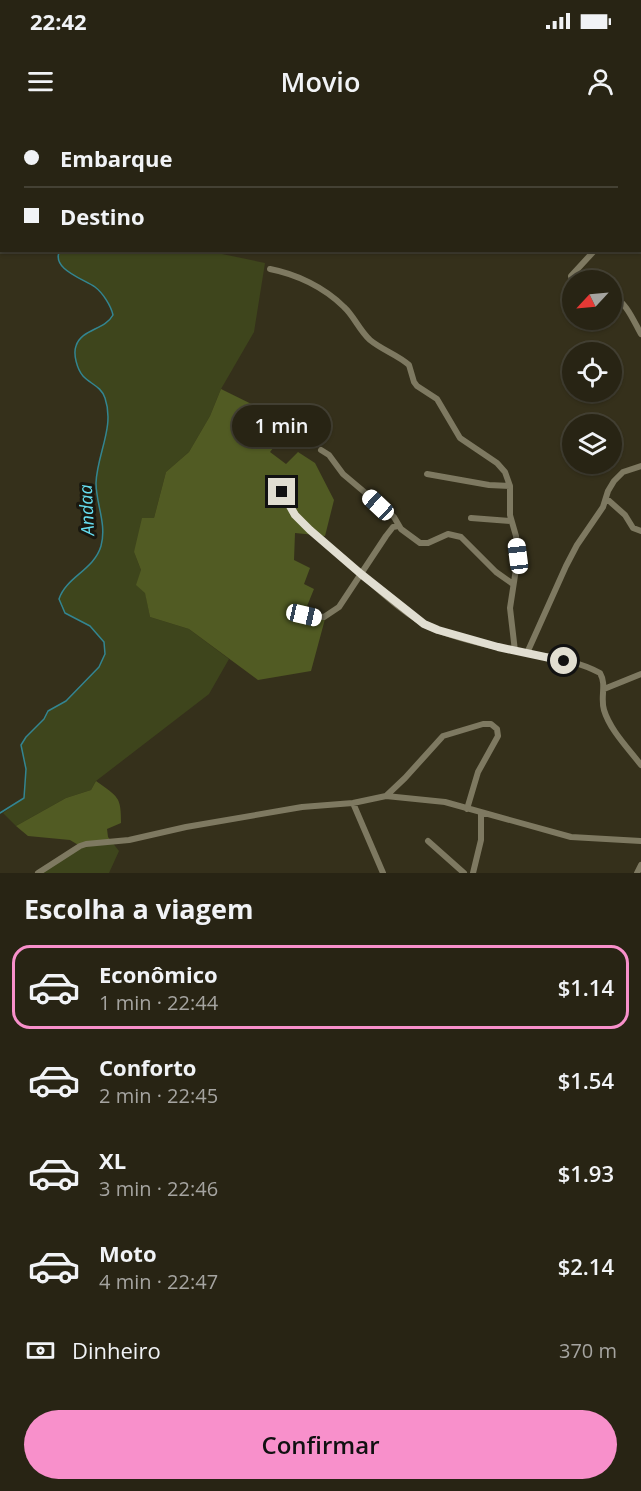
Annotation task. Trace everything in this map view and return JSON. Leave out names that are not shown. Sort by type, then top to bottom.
[{"type":"street","points":[[577,270],[593,252]]},
{"type":"street","points":[[270,269],[309,282],[345,307],[365,335],[409,366],[414,382],[437,399],[460,438],[497,463],[505,472],[510,486],[511,521],[518,556],[510,608],[515,651]]},
{"type":"street","points":[[622,303],[641,334]]},
{"type":"street","points":[[321,450],[329,455],[343,474],[394,517],[398,526],[423,543],[448,534],[461,537],[496,572],[513,584]]},
{"type":"street","points":[[527,653],[566,566],[606,499],[614,481],[623,472],[641,466]]},
{"type":"street","points":[[428,474],[489,485],[510,486]]},
{"type":"street","points":[[282,492],[295,515],[361,574],[424,624],[438,630],[600,673],[603,678],[603,704],[606,714],[621,740],[641,765]]},
{"type":"street","points":[[606,499],[625,515],[633,528],[641,531]]},
{"type":"street","points":[[471,518],[511,521]]},
{"type":"street","points":[[304,615],[317,618],[331,614],[339,607],[386,536],[393,527],[398,526]]},
{"type":"street","points":[[604,689],[641,674]]},
{"type":"street","points":[[386,796],[443,736],[483,723],[491,724],[497,729],[498,736],[478,772],[467,809]]},
{"type":"street","points":[[38,873],[86,844],[129,840],[186,827],[302,807],[353,803],[386,796],[445,802],[481,814],[571,837],[641,841]]},
{"type":"street","points":[[353,803],[383,873]]},
{"type":"street","points":[[473,873],[481,840],[481,814]]},
{"type":"street","points":[[428,841],[464,873]]},
{"type":"street","points":[[637,873],[641,865]]},
{"type":"green space","points":[[59,252],[213,252],[265,263],[254,332],[221,389],[210,416],[189,452],[166,472],[154,518],[134,552],[141,570],[150,617],[189,629],[229,659],[209,694],[96,781],[91,790],[66,798],[16,826],[3,813],[24,798],[26,769],[21,745],[44,719],[48,711],[66,701],[99,667],[105,654],[104,642],[90,626],[65,613],[59,599],[68,585],[92,561],[101,546],[101,516],[96,476],[108,421],[108,409],[101,391],[81,373],[75,353],[79,340],[105,323],[113,314],[104,296],[90,284],[64,268],[58,257]]},
{"type":"green space","points":[[221,389],[276,416],[282,437],[270,452],[286,464],[298,452],[315,463],[334,500],[325,536],[295,533],[294,560],[310,568],[304,584],[314,589],[305,611],[325,619],[311,671],[258,680],[189,629],[150,617],[145,593],[136,585],[141,570],[134,552],[142,518],[154,518],[166,472],[189,452],[210,416]]},
{"type":"green space","points":[[96,781],[114,794],[119,802],[121,823],[107,829],[108,837],[112,842],[80,846],[70,840],[28,836],[16,826],[66,798],[91,790]]},
{"type":"green space","points":[[112,842],[119,851],[109,873],[42,873],[80,846]]},
{"type":"waterway","name":"Andaa","points":[[0,813],[24,798],[26,769],[21,745],[26,737],[44,719],[48,711],[66,701],[99,667],[105,654],[104,642],[90,626],[65,613],[59,599],[68,585],[92,561],[103,538],[96,483],[107,430],[108,409],[101,391],[81,373],[75,353],[79,340],[105,324],[113,315],[98,290],[64,268],[58,257],[59,252]]},
{"type":"route","points":[[282,492],[295,515],[310,530],[424,624],[498,647],[564,661]]}]
